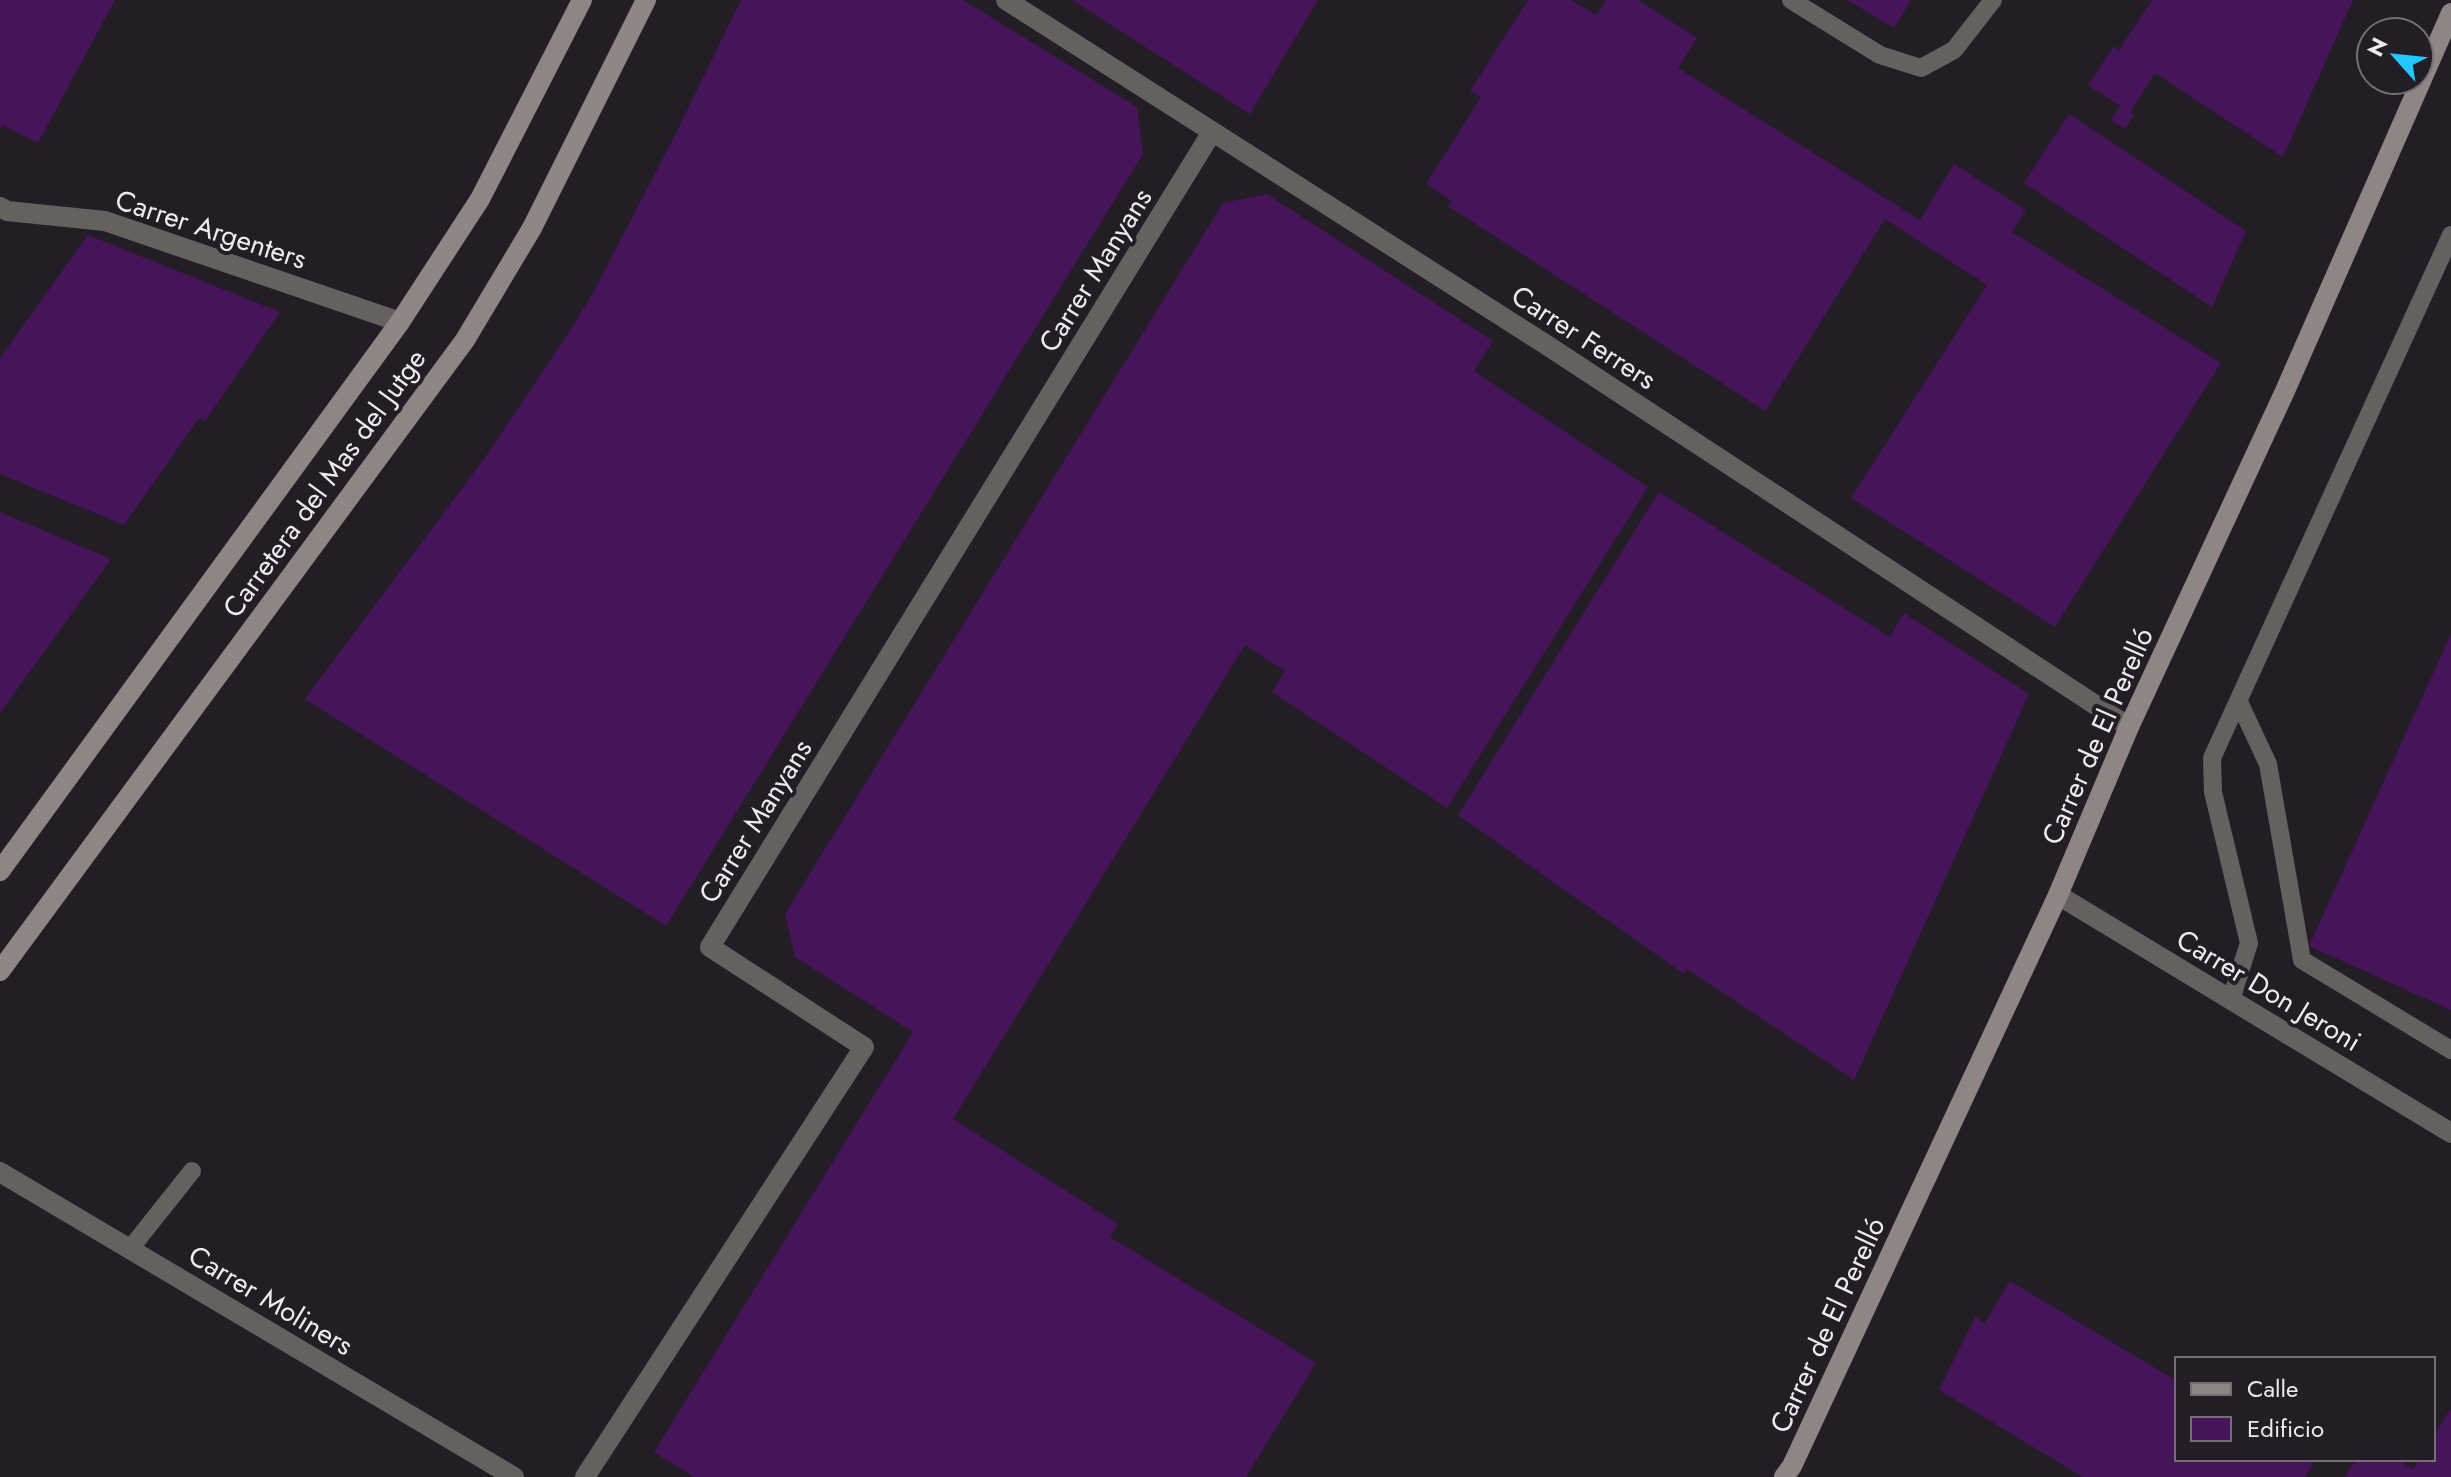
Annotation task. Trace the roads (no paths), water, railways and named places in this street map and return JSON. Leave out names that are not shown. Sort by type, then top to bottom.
[{"type":"street","name":"Carretera del Mas del Jutge","points":[[0,871],[400,322],[480,199],[582,0]]},
{"type":"street","name":"Carretera del Mas del Jutge","points":[[0,971],[465,340],[532,228],[646,0]]},
{"type":"street","name":"Carrer Ferrers","points":[[1006,0],[1542,342],[2129,727]]},
{"type":"street","name":"Carrer de El Perelló","points":[[1784,1477],[2058,895],[2129,727],[2285,391],[2451,13]]},
{"type":"street","name":"Carrer Manyans","points":[[585,1477],[864,1047],[710,947],[1212,132]]},
{"type":"street","name":"Carrer Argenters","points":[[0,207],[7,211],[105,221],[400,322]]},
{"type":"street","name":"Carrer Don Jeroni","points":[[2058,895],[2451,1133]]},
{"type":"street","name":"Carrer Moliners","points":[[0,1172],[514,1477]]},
{"type":"lane","points":[[1791,0],[1880,55],[1921,68],[1954,50],[1993,0]]},
{"type":"lane","points":[[2231,1000],[2249,943],[2213,792],[2212,758],[2451,235]]},
{"type":"lane","points":[[2239,702],[2268,764],[2302,960],[2451,1050]]},
{"type":"lane","points":[[130,1249],[192,1171]]}]
